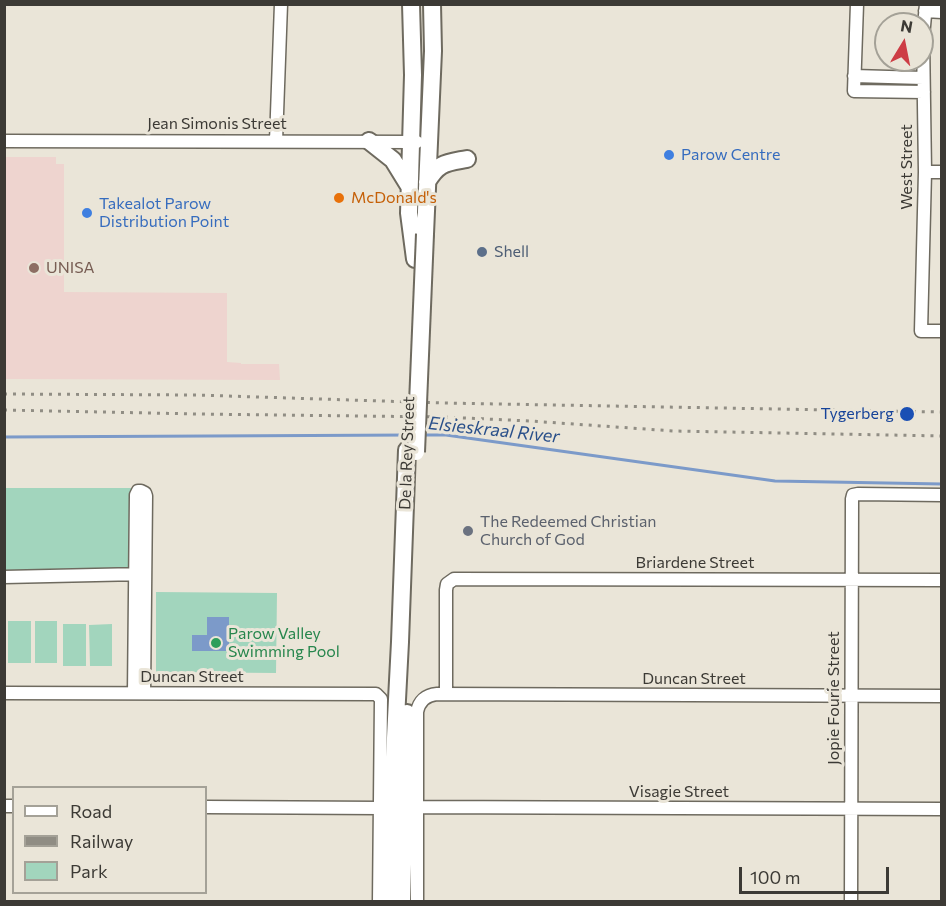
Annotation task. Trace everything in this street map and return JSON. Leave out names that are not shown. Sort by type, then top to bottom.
[{"type":"main road","name":"De la Rey Street","points":[[402,902],[415,259],[409,213],[411,4]]},
{"type":"main road","points":[[412,75],[420,50],[420,4]]},
{"type":"main road","name":"De la Rey Street","points":[[389,902],[390,834],[400,642],[425,234],[433,51],[432,4]]},
{"type":"main road","points":[[369,141],[393,160],[409,186]]},
{"type":"main road","points":[[427,182],[438,166],[467,159]]},
{"type":"street","points":[[276,141],[281,4]]},
{"type":"street","points":[[857,4],[854,91],[924,92]]},
{"type":"street","points":[[925,8],[942,12]]},
{"type":"street","name":"West Street","points":[[925,8],[921,331],[942,331]]},
{"type":"street","points":[[854,76],[923,78]]},
{"type":"street","name":"Jean Simonis Street","points":[[4,141],[429,142]]},
{"type":"street","points":[[924,172],[942,172]]},
{"type":"street","points":[[139,693],[140,574],[136,495],[138,491],[143,492],[146,496],[140,574]]},
{"type":"street","name":"Jopie Fourie Street","points":[[851,902],[853,495],[942,495]]},
{"type":"street","points":[[4,577],[140,574]]},
{"type":"street","name":"Briardene Street","points":[[446,694],[446,590],[450,581],[456,579],[942,580]]},
{"type":"street","name":"Duncan Street","points":[[4,693],[372,693],[381,699],[380,808]]},
{"type":"street","points":[[417,902],[418,708],[422,701],[432,694],[446,694]]},
{"type":"street","name":"Duncan Street","points":[[446,694],[942,696]]},
{"type":"street","points":[[207,807],[380,808],[379,902]]},
{"type":"street","name":"Visagie Street","points":[[417,807],[942,809]]},
{"type":"shaded area","name":"UNISA","points":[[5,157],[56,157],[56,164],[64,164],[64,292],[227,293],[227,362],[279,364],[280,380],[5,379]]},
{"type":"green space","points":[[4,488],[132,488],[132,564],[130,568],[5,572]]},
{"type":"green space","name":"Parow Valley Swimming Pool","points":[[156,592],[277,593],[276,673],[156,672]]},
{"type":"green space","points":[[8,621],[31,621],[31,663],[8,663]]},
{"type":"green space","points":[[35,621],[57,621],[57,663],[35,663]]},
{"type":"green space","points":[[63,624],[86,624],[86,666],[63,666]]},
{"type":"green space","points":[[112,624],[112,666],[90,666],[89,625]]},
{"type":"water","points":[[207,617],[229,617],[229,651],[192,651],[192,635],[207,635]]},
{"type":"waterway","name":"Elsieskraal River","points":[[4,437],[412,435]]},
{"type":"waterway","name":"Elsieskraal River","points":[[422,435],[446,435],[775,481],[942,484]]},
{"type":"railway","points":[[4,394],[196,395],[444,403],[942,412]]},
{"type":"railway","points":[[4,410],[444,417],[674,431],[942,436]]},
{"type":"place","name":"Parow Centre","points":[[669,155]]},
{"type":"place","name":"McDonald's","points":[[339,198]]},
{"type":"place","name":"Takealot Parow Distribution Point","points":[[87,213]]},
{"type":"place","name":"Shell","points":[[482,252]]},
{"type":"place","name":"UNISA","points":[[34,268]]},
{"type":"place","name":"Tygerberg","points":[[907,414]]},
{"type":"place","name":"The Redeemed Christian Church of God","points":[[468,531]]},
{"type":"place","name":"Parow Valley Swimming Pool","points":[[216,643]]}]
